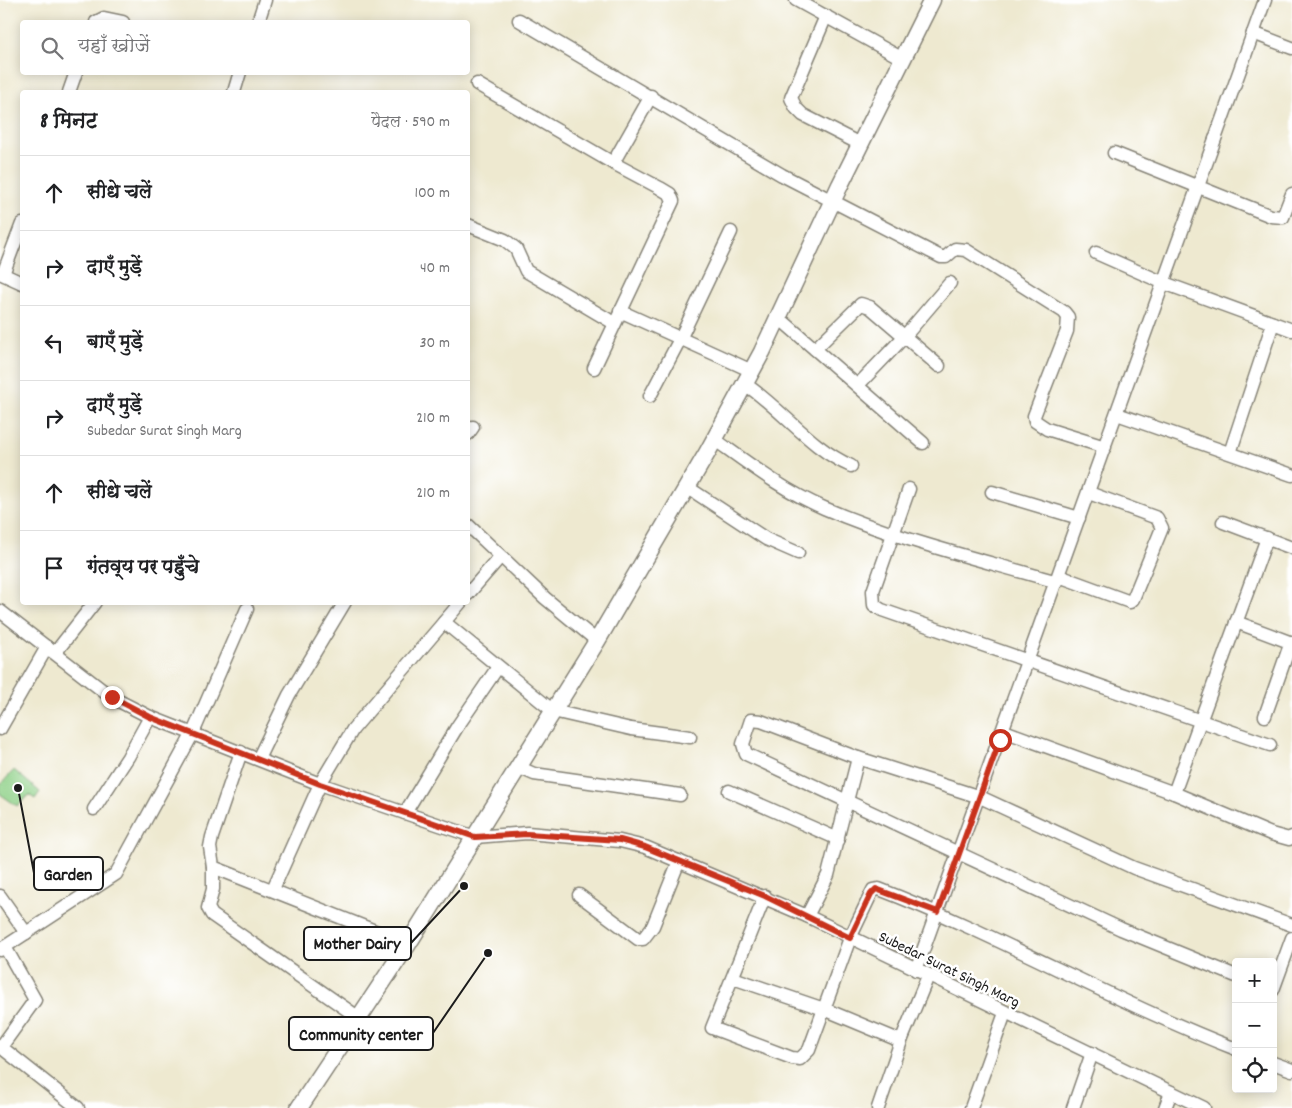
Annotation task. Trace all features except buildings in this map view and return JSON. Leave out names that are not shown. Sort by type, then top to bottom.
[{"type":"street","points":[[259,20],[265,0]]},
{"type":"street","points":[[796,0],[903,59]]},
{"type":"street","points":[[299,1108],[408,944],[475,837],[597,641],[687,487],[748,377],[860,144],[932,0]]},
{"type":"street","points":[[916,970],[1029,661],[1265,0]]},
{"type":"street","points":[[826,16],[792,98],[796,108],[803,115],[860,144]]},
{"type":"street","points":[[100,20],[104,18],[114,20]]},
{"type":"street","points":[[519,20],[651,96],[782,175],[940,256],[946,257],[955,249],[966,250],[1064,312],[1068,317],[1067,331],[1034,416],[1035,421],[1046,429],[1105,447]]},
{"type":"street","points":[[1253,33],[1292,48]]},
{"type":"street","points":[[71,90],[75,75]]},
{"type":"street","points":[[235,90],[239,75]]},
{"type":"street","points":[[477,84],[660,188],[670,194],[673,201],[594,368]]},
{"type":"street","points":[[613,163],[651,96]]},
{"type":"street","points":[[1114,153],[1271,216],[1283,217],[1292,196]]},
{"type":"street","points":[[470,226],[505,240],[516,249],[526,270],[614,323]]},
{"type":"street","points":[[20,229],[1,274],[20,282]]},
{"type":"street","points":[[650,396],[732,232]]},
{"type":"street","points":[[1096,253],[1164,283],[1292,330]]},
{"type":"street","points":[[858,385],[950,284]]},
{"type":"street","points":[[815,349],[861,304],[870,307],[939,366]]},
{"type":"street","points":[[620,311],[680,339],[748,377],[818,446],[837,460],[851,466]]},
{"type":"street","points":[[778,317],[923,443]]},
{"type":"street","points":[[1230,453],[1273,323]]},
{"type":"street","points":[[1117,414],[1292,475]]},
{"type":"street","points":[[714,439],[766,477],[823,508],[892,534],[1058,579],[1130,602],[1133,599],[1162,528],[1157,518],[1089,493]]},
{"type":"street","points":[[687,487],[766,539],[798,553]]},
{"type":"street","points":[[909,489],[872,591],[874,605],[882,610],[1270,745]]},
{"type":"street","points":[[992,492],[1079,518]]},
{"type":"street","points":[[1224,522],[1292,548]]},
{"type":"street","points":[[470,527],[545,598],[597,641]]},
{"type":"street","points":[[1174,793],[1267,538]]},
{"type":"street","points":[[470,592],[500,556]]},
{"type":"street","points":[[0,729],[51,650],[92,605]]},
{"type":"street","points":[[258,759],[289,695],[343,605]]},
{"type":"street","points":[[273,890],[320,784],[353,729],[458,605]]},
{"type":"street","points":[[78,1108],[1,1047],[36,1000],[3,949],[116,874],[192,733],[247,609]]},
{"type":"street","points":[[0,610],[112,697],[150,717],[320,784],[475,837]]},
{"type":"street","points":[[444,622],[553,711],[631,729],[690,737]]},
{"type":"street","points":[[1236,622],[1291,643],[1266,716]]},
{"type":"street","points":[[405,813],[457,727],[498,667]]},
{"type":"street","points":[[94,809],[128,757],[150,717]]},
{"type":"street","points":[[1232,974],[1121,929],[746,754],[743,744],[750,720],[754,719],[858,758],[980,797],[1134,868],[1292,925]]},
{"type":"street","points":[[1004,730],[1174,793],[1271,834],[1289,839],[1292,837]]},
{"type":"street","points":[[240,752],[212,837],[210,847],[214,867],[213,889],[208,908],[212,915],[359,1018]]},
{"type":"street","points":[[808,916],[828,875],[858,758]]},
{"type":"street","points":[[518,766],[534,774],[680,795]]},
{"type":"street","points":[[729,791],[838,839]]},
{"type":"street","name":"Subedar Surat Singh Marg","points":[[475,837],[527,834],[620,840],[645,847],[765,896],[808,916],[928,976],[1204,1108]]},
{"type":"street","points":[[579,895],[638,939],[643,939],[656,919],[679,861]]},
{"type":"street","points":[[214,867],[408,944]]},
{"type":"street","points":[[765,896],[712,1028],[792,1058],[800,1058],[809,1050],[850,938],[871,894],[876,889],[938,912],[1181,1028],[1233,1048]]},
{"type":"street","points":[[0,896],[26,933]]},
{"type":"street","points":[[1277,982],[1288,961],[1292,938]]},
{"type":"street","points":[[878,1108],[901,1041],[928,976]]},
{"type":"street","points":[[733,978],[824,1009],[901,1041]]},
{"type":"street","points":[[971,1108],[1005,1013]]},
{"type":"street","points":[[1073,1108],[1092,1053]]},
{"type":"street","points":[[1277,1064],[1292,1070]]},
{"type":"street","points":[[1165,1108],[1171,1092]]},
{"type":"green space","points":[[14,770],[40,792],[35,799],[29,795],[17,806],[0,794],[0,785]]},
{"type":"place","name":"Garden","points":[[18,788]]},
{"type":"place","name":"Mother Dairy","points":[[464,886]]},
{"type":"place","name":"Community center","points":[[488,953]]},
{"type":"route","points":[[112,697],[150,717],[320,784],[475,837],[527,834],[620,840],[645,847],[765,896],[850,938],[873,890],[876,889],[938,912],[1000,740]]}]
